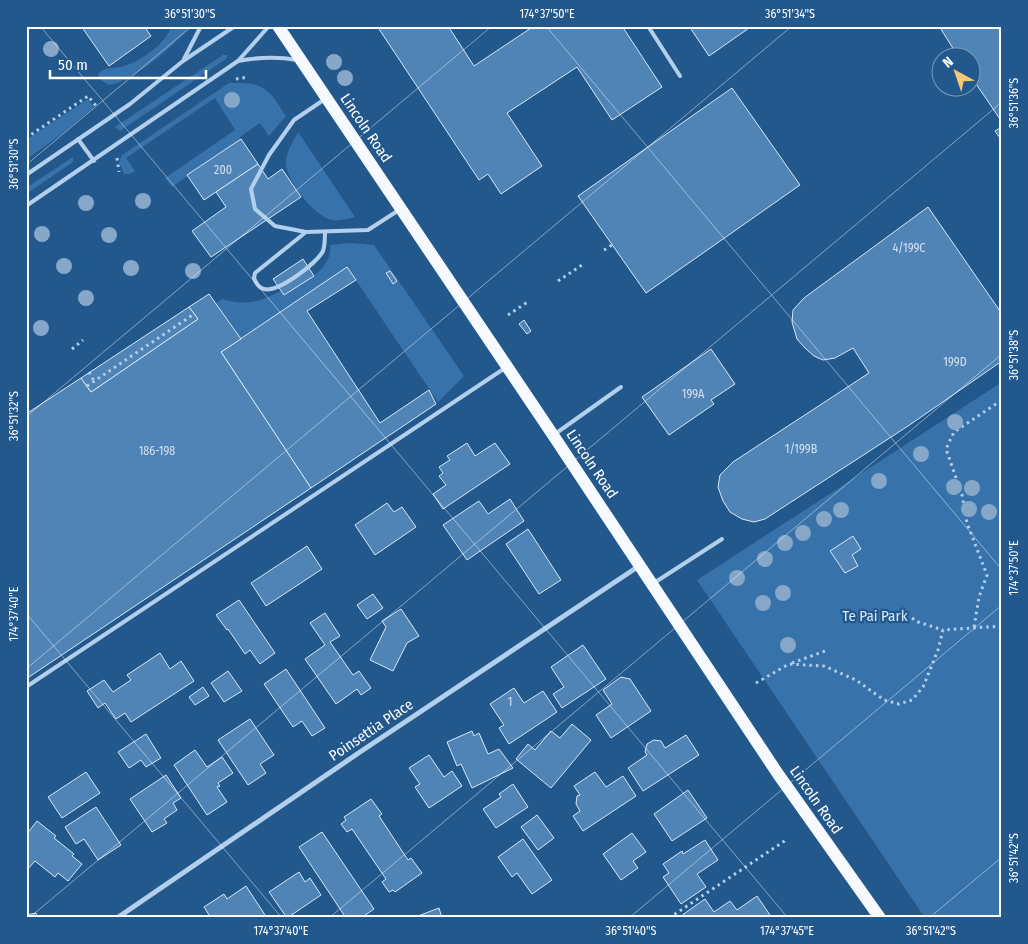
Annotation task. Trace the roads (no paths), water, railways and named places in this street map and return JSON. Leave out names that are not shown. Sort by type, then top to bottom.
[{"type":"main road","name":"Lincoln Road","points":[[278,26],[554,435],[783,781],[880,918]]},
{"type":"street","name":"Poinsettia Place","points":[[117,918],[360,752],[640,565]]},
{"type":"lane","points":[[183,61],[201,26]]},
{"type":"lane","points":[[26,175],[130,104],[183,61],[235,26]]},
{"type":"lane","points":[[26,206],[238,62],[269,26]]},
{"type":"lane","points":[[648,26],[680,76]]},
{"type":"lane","points":[[238,62],[260,57],[281,57],[301,61]]},
{"type":"lane","points":[[326,98],[294,120],[269,155],[250,189],[255,209],[275,226],[306,232],[368,230],[401,209]]},
{"type":"lane","points":[[78,139],[94,161]]},
{"type":"lane","points":[[306,232],[255,273],[254,278],[259,286],[266,290],[278,287],[317,260],[322,251],[324,232]]},
{"type":"lane","points":[[26,687],[507,366]]},
{"type":"lane","points":[[554,435],[621,387]]},
{"type":"lane","points":[[652,584],[722,539]]},
{"type":"park label","name":"Te Pai Park","points":[[875,616]]}]
